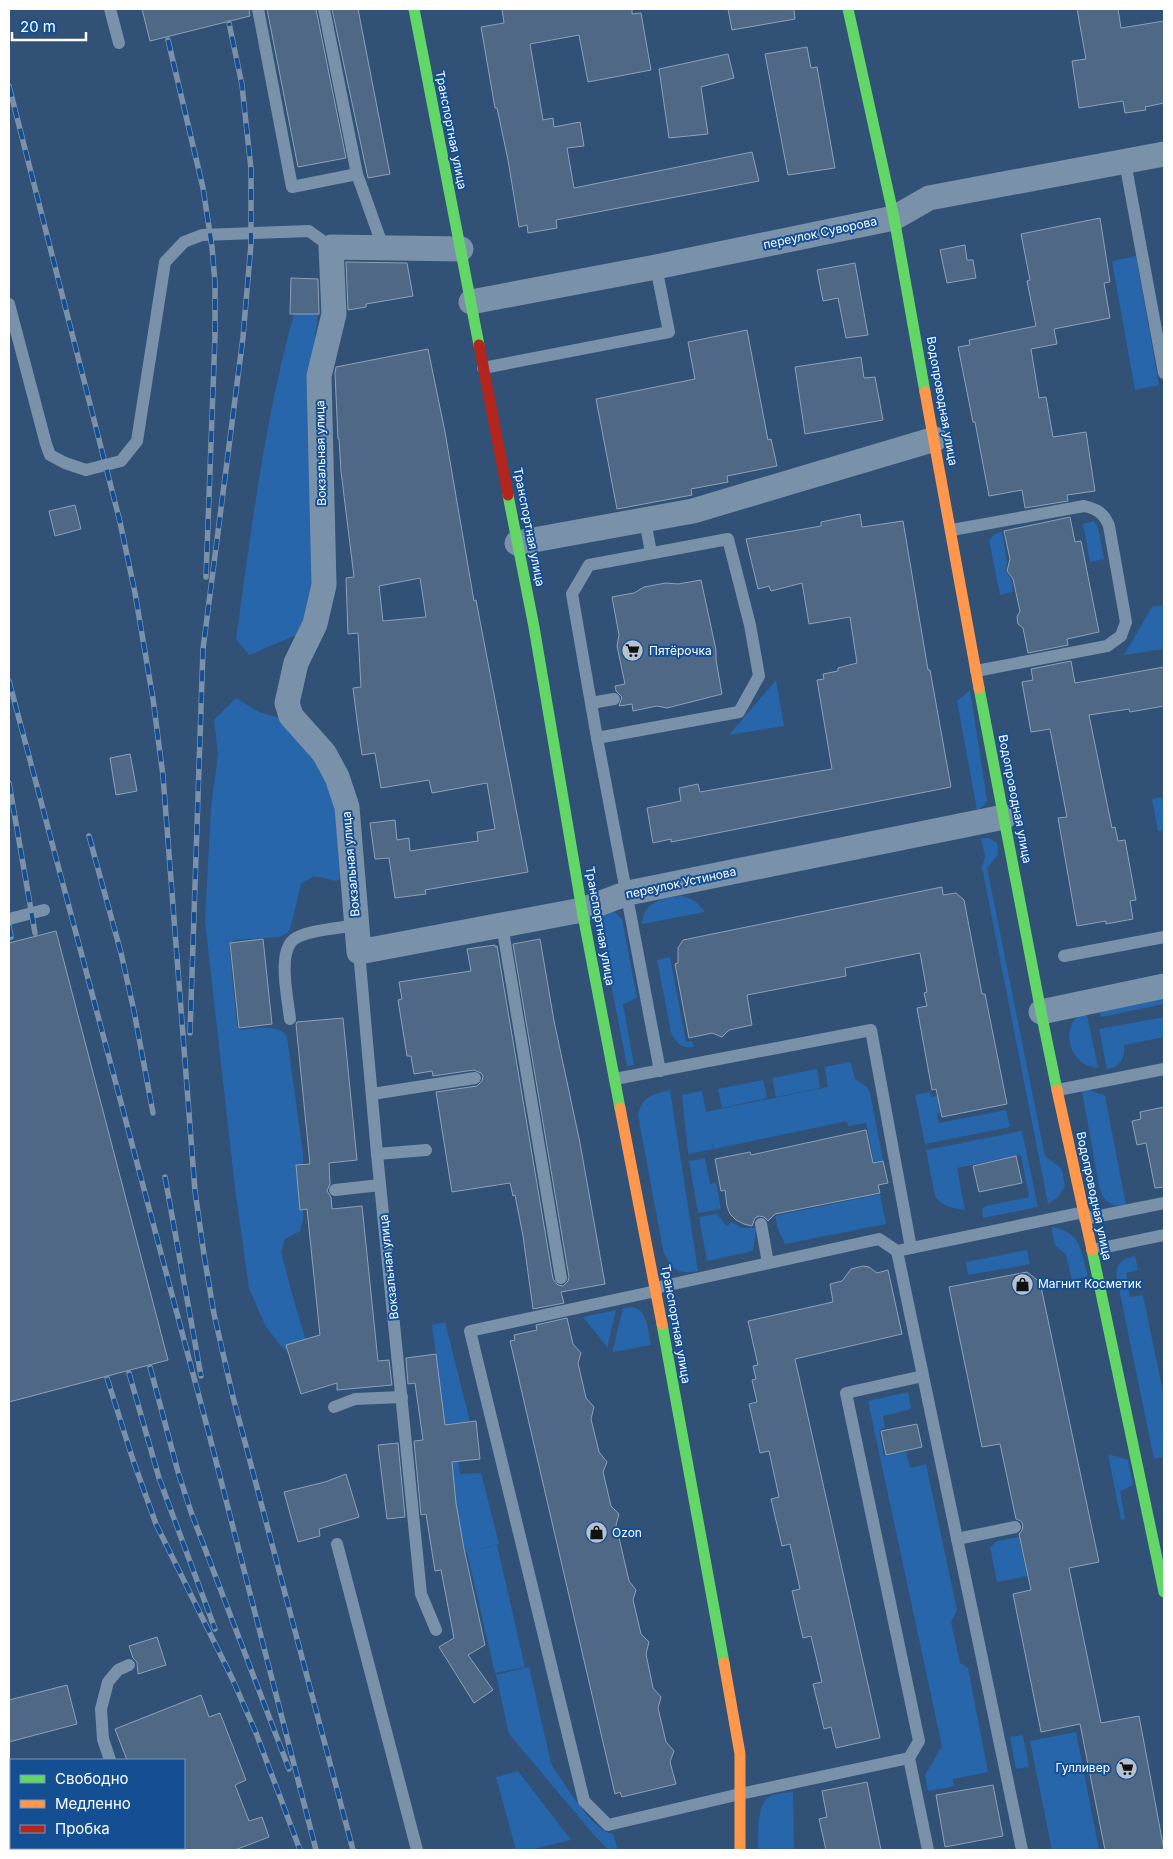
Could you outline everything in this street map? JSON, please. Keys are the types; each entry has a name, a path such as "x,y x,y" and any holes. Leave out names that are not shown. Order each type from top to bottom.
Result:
{"street":[{"name":"Транспортная улица","path":"414,9 518,543 582,910 656,1290 740,1754 740,1850"},
{"name":"Водопроводная улица","path":"848,9 894,218 976,671 1042,1012 1084,1216 1160,1550 1164,1592"},
{"name":"переулок Суворова","path":"471,302 656,267 894,218 929,198 1164,154"},
{"path":"331,247 383,246 461,249"},
{"name":"Вокзальная улица","path":"331,247 334,314 319,376 324,585 315,624 296,663 288,703 291,716 324,753 337,777 347,807 359,952"},
{"path":"518,543 693,511 935,439"},
{"name":"переулок Устинова","path":"359,952 582,910 628,893 1004,817"},
{"path":"1042,1012 1164,986"}],"lane":[{"path":"110,9 119,43"},
{"path":"258,9 292,186 357,174"},
{"path":"324,9 357,174 383,246"},
{"path":"1125,162 1164,373"},
{"path":"9,304 50,455 65,463 86,470 122,461 137,441 165,262 184,242 202,235 309,232 331,247"},
{"path":"484,368 669,332 656,267"},
{"path":"952,530 1084,506 1101,512 1109,526 1126,622 1121,636 1107,646 976,671"},
{"path":"645,520 651,553"},
{"path":"597,738 739,712 759,676 750,625 728,539 589,564 572,594 597,738 628,893 660,1070"},
{"path":"591,703 614,699"},
{"path":"9,919 44,910"},
{"path":"290,1019 284,962 287,947 292,940 304,934 357,925"},
{"path":"502,925 561,1278"},
{"path":"1064,956 1164,937"},
{"name":"Вокзальная улица","path":"359,952 377,1154 421,1594 436,1630"},
{"path":"615,1079 871,1030 911,1248"},
{"path":"1058,1090 1164,1069"},
{"path":"372,1094 474,1078"},
{"path":"377,1154 426,1150"},
{"path":"335,1190 380,1185"},
{"path":"897,1251 1164,1203"},
{"path":"761,1224 768,1263"},
{"path":"1092,1250 1164,1235"},
{"path":"909,1758 740,1794 608,1825 584,1801 470,1331 879,1239 897,1251 1022,1850"},
{"path":"923,1376 846,1393 919,1741 909,1758 928,1850"},
{"path":"334,1407 355,1399 402,1397"},
{"path":"957,1539 1015,1527"},
{"path":"337,1544 417,1850"},
{"path":"110,1759 103,1739 101,1709 108,1682 118,1670 129,1665"}],"shaded area":[{"path":"1136,256 1159,385 1135,390 1112,261"},
{"path":"297,304 319,306 314,345 318,585 299,634 249,655 236,639 260,470 276,387"},
{"path":"1094,521 1098,528 1104,559 1090,562 1083,524"},
{"path":"1002,532 1007,563 1005,571 1011,579 1013,592 1000,595 989,540 995,534"},
{"path":"1164,605 1164,649 1124,655 1152,607"},
{"path":"776,680 784,726 729,735"},
{"path":"970,690 987,800 984,806 977,810 957,701"},
{"path":"236,698 259,712 300,724 324,774 340,820 343,878 336,881 314,876 301,884 288,933 278,937 235,940 229,944 239,1030 272,1028 287,1037 303,1154 303,1220 300,1231 285,1239 281,1252 306,1341 297,1361 281,1346 266,1327 249,1288 235,1188 205,921 211,808 218,754 214,720"},
{"path":"1164,797 1164,830 1158,831 1152,799"},
{"path":"981,838 989,838 997,843 998,855 987,868 1045,1156 1062,1169 1065,1187 1058,1197 1048,1204 982,867 985,857"},
{"path":"680,896 694,901 705,912 642,924 646,910 655,902"},
{"path":"613,911 622,919 637,998 623,1004 634,1065 627,1066 599,923 602,915"},
{"path":"670,957 686,1042 692,1041 694,1047 686,1047 680,1044 671,1032 657,960"},
{"path":"1164,996 1164,1004 1101,1017 1099,1010"},
{"path":"1086,1010 1098,1068 1086,1065 1079,1060 1075,1056 1071,1045 1070,1029 1072,1024"},
{"path":"1164,1017 1164,1037 1124,1045 1123,1058 1119,1064 1107,1069 1099,1029"},
{"path":"851,1063 855,1079 867,1087 870,1093 883,1160 874,1162 866,1123 848,1126 847,1121 714,1149 712,1141 713,1149 688,1154 682,1095 702,1091 706,1112 828,1087 825,1067"},
{"path":"817,1069 820,1088 776,1097 772,1078"},
{"path":"763,1080 767,1098 722,1108 718,1089"},
{"path":"670,1090 698,1271 691,1272 680,1271 672,1266 663,1250 638,1115 645,1100 658,1093"},
{"path":"1089,1090 1105,1096 1126,1205 1110,1204 1100,1191 1082,1091"},
{"path":"930,1092 931,1097 938,1096 941,1112 937,1114 939,1123 1006,1110 1010,1127 925,1144 915,1095"},
{"path":"1022,1131 1038,1207 983,1218 982,1209 986,1206 1029,1197 1021,1155 957,1168 965,1210 952,1208 938,1200 935,1196 926,1150"},
{"path":"705,1158 710,1184 716,1183 721,1209 698,1213 689,1161"},
{"path":"880,1194 886,1224 785,1244 778,1229 775,1216"},
{"path":"717,1214 727,1226 732,1222 741,1228 756,1228 753,1251 707,1261 699,1217"},
{"path":"1051,1227 1061,1229 1074,1238 1081,1250 1088,1276 1072,1280 1066,1255 1055,1245"},
{"path":"1027,1250 1030,1264 968,1275 966,1262"},
{"path":"1135,1256 1138,1270 1126,1273 1130,1297 1143,1295 1164,1397 1164,1457 1154,1459 1116,1274 1118,1266 1122,1261"},
{"path":"633,1307 642,1312 648,1328 651,1345 613,1352 623,1308"},
{"path":"616,1310 608,1344 608,1348 583,1317"},
{"path":"445,1322 470,1422 454,1424 460,1474 481,1473 499,1544 467,1552 465,1552 464,1548 456,1502 432,1325"},
{"path":"908,1392 911,1409 883,1416 885,1428 879,1430 884,1456 906,1452 910,1468 926,1464 957,1610 951,1622 960,1663 968,1668 988,1772 953,1779 954,1786 928,1791 925,1775 942,1746 868,1401"},
{"path":"1108,1454 1128,1460 1133,1485 1120,1491 1125,1519 1121,1520"},
{"path":"1019,1537 1027,1576 997,1582 990,1547 997,1541"},
{"path":"497,1545 525,1667 495,1673 467,1552"},
{"path":"529,1667 551,1763 589,1817 605,1831 613,1834 618,1850 609,1850 594,1835 509,1734 496,1675"},
{"path":"1076,1732 1099,1850 1052,1850 1030,1741"},
{"path":"1023,1735 1029,1767 1016,1769 1010,1737"},
{"path":"518,1771 571,1840 529,1850 516,1850 496,1777"},
{"path":"793,1792 794,1850 758,1850 758,1828 763,1804 767,1798 773,1795"}],"building":[{"path":"142,9 249,9 250,16 150,41"},
{"path":"267,9 316,9 346,158 298,167"},
{"path":"332,9 358,9 390,174 368,178"},
{"path":"502,9 632,9 632,14 641,13 651,70 588,82 579,35 530,44 543,120 553,118 554,127 580,122 584,146 567,148 574,188 752,152 759,181 556,220 557,228 528,233 527,225 519,227 508,160 497,108 495,108 481,27 504,23"},
{"path":"728,9 794,9 795,19 732,30"},
{"path":"1077,9 1118,9 1121,28 1164,21 1164,103 1145,107 1146,110 1125,113 1123,101 1079,108 1072,61 1086,59"},
{"path":"807,47 811,68 817,67 835,168 788,175 765,54"},
{"path":"728,54 734,78 701,87 708,134 669,138 659,69"},
{"path":"1100,218 1110,282 1104,283 1110,318 1054,329 1057,344 1031,349 1039,398 1046,397 1053,437 1086,432 1095,491 1067,495 1068,501 1025,508 1022,490 989,496 958,347 970,345 969,340 1036,326 1027,281 1030,280 1021,234"},
{"path":"965,245 967,260 973,260 976,278 947,283 940,250"},
{"path":"346,262 407,263 413,296 366,304 366,307 348,310"},
{"path":"855,263 868,335 846,338 838,298 823,301 817,270"},
{"path":"291,278 318,279 319,314 290,314"},
{"path":"747,330 768,440 771,439 777,466 727,476 728,482 691,489 692,495 617,509 596,399 695,379 688,342"},
{"path":"428,349 445,432 474,601 476,600 528,872 425,890 426,894 395,898 389,858 375,859 370,823 395,820 397,840 409,838 410,851 478,841 477,832 495,829 487,783 432,793 429,780 381,788 375,753 362,755 353,688 361,687 358,633 348,634 346,578 354,577 338,439 336,367","holes":["420,578 426,617 383,621 379,586"]},
{"path":"861,357 864,378 875,377 883,420 805,434 795,367"},
{"path":"75,505 81,529 55,536 49,511"},
{"path":"860,514 862,527 903,521 928,670 930,670 951,787 671,842 671,839 653,843 647,808 681,801 679,788 698,784 700,792 832,769 817,680 824,679 823,674 838,671 838,668 857,663 850,617 809,624 802,583 771,591 769,586 758,589 746,539 821,526 821,522"},
{"path":"1070,517 1075,542 1081,541 1099,632 1067,639 1068,645 1028,653 1023,628 1018,624 1017,617 1020,611 1013,579 1007,571 1010,559 1004,531"},
{"path":"701,580 716,650 722,694 667,708 657,706 633,711 632,704 619,706 622,697 616,691 615,686 625,684 617,646 619,635 612,597 634,593 644,587"},
{"path":"1071,661 1075,683 1164,667 1164,706 1130,712 1129,709 1089,715 1112,828 1115,827 1118,841 1125,840 1136,900 1130,901 1133,919 1106,924 1106,921 1077,926 1058,818 1067,817 1050,729 1031,732 1022,682 1033,680 1031,669"},
{"path":"130,754 137,791 116,795 110,758"},
{"path":"942,887 943,895 956,893 964,900 982,994 985,994 1007,1104 942,1117 936,1089 932,1090 917,1008 927,1006 924,993 927,992 920,953 845,968 846,976 747,995 752,1025 729,1030 722,1037 712,1033 689,1038 675,964 678,963 678,948 683,940"},
{"path":"56,931 168,1360 9,1402 9,943"},
{"path":"263,939 272,1024 239,1028 230,943"},
{"path":"540,939 554,1021 580,1143 605,1284 561,1292 564,1303 533,1309 523,1236 515,1195 513,1196 510,1183 452,1192 436,1092 477,1086 482,1081 483,1076 474,1070 433,1076 432,1071 414,1074 411,1056 407,1056 398,1000 402,999 399,982 471,971 467,949 497,946 553,1279 558,1285 563,1286 569,1277 513,944"},
{"path":"343,1018 357,1160 329,1163 330,1184 327,1191 331,1197 332,1209 362,1206 378,1361 389,1360 392,1385 337,1390 337,1383 301,1394 286,1345 320,1335 307,1209 300,1210 296,1165 310,1164 296,1024 297,1022"},
{"path":"1164,1107 1164,1187 1155,1188 1146,1143 1137,1145 1132,1121 1141,1119 1140,1112"},
{"path":"866,1130 873,1163 883,1161 888,1183 878,1185 880,1193 775,1214 768,1221 764,1217 759,1216 755,1218 752,1226 736,1220 730,1214 725,1190 721,1191 715,1159 750,1152 751,1155"},
{"path":"1016,1156 1022,1183 979,1192 973,1166"},
{"path":"863,1266 869,1267 877,1273 888,1270 902,1334 795,1359 880,1738 836,1748 831,1727 824,1729 813,1684 822,1682 811,1636 803,1638 792,1591 800,1589 790,1544 782,1546 771,1499 779,1497 769,1451 760,1453 749,1404 757,1402 752,1380 756,1379 753,1366 758,1365 748,1321 833,1302 830,1284 842,1281 851,1269"},
{"path":"1027,1272 1040,1282 1099,1562 1069,1568 1101,1723 1139,1716 1164,1850 1105,1850 1080,1724 1041,1732 1013,1594 1031,1590 1019,1534 1023,1525 1021,1521 1016,1519 1000,1444 982,1447 949,1287"},
{"path":"567,1318 573,1344 581,1353 578,1363 586,1398 594,1407 591,1419 599,1452 607,1462 603,1472 611,1506 619,1514 616,1525 629,1581 636,1590 633,1600 641,1634 649,1642 646,1654 653,1688 661,1697 658,1708 666,1742 674,1751 670,1762 676,1784 622,1797 620,1792 615,1794 510,1341 515,1340 514,1335 537,1330 536,1325"},
{"path":"436,1354 445,1425 476,1421 480,1459 452,1462 456,1503 464,1549 485,1645 468,1655 493,1690 474,1703 439,1647 454,1638 441,1570 435,1571 426,1514 421,1515 414,1441 423,1440 415,1383 408,1384 406,1358"},
{"path":"917,1424 922,1447 886,1455 881,1431"},
{"path":"398,1443 405,1517 387,1519 378,1445"},
{"path":"346,1474 359,1517 319,1529 320,1536 298,1542 284,1492 325,1482"},
{"path":"157,1637 166,1665 138,1674 137,1662 133,1658 129,1646"},
{"path":"67,1685 77,1724 9,1742 9,1700"},
{"path":"201,1695 209,1717 220,1713 246,1780 235,1785 249,1821 262,1817 269,1837 235,1850 184,1850 185,1759 127,1759 115,1729"},
{"path":"867,1782 881,1850 826,1850 819,1819 827,1817 822,1791"},
{"path":"993,1785 1003,1836 945,1847 936,1795"}],"railway":[{"path":"190,1033 203,649 243,337 251,244 251,169 242,85 229,23"},
{"path":"168,40 203,188 212,247 215,283 215,336 206,577"},
{"path":"9,86 120,522 135,593 153,699 163,776 195,1191 214,1314 233,1397 353,1850"},
{"path":"9,681 209,1434 316,1850"},
{"path":"9,783 35,933"},
{"path":"89,836 121,953 153,1113"},
{"path":"9,926 11,937"},
{"path":"165,1177 201,1376"},
{"path":"150,1367 178,1472 191,1512 289,1769"},
{"path":"129,1373 159,1478 215,1629"},
{"path":"107,1378 156,1524 232,1678 256,1733 300,1850"}],"traffic: fast":[{"path":"414,9 479,345"},
{"path":"848,9 894,218 925,392"},
{"path":"508,495 534,627 582,910 620,1108"},
{"path":"979,688 1057,1090"},
{"path":"1092,1250 1164,1592"},
{"path":"662,1324 724,1663"}],"traffic: slow":[{"path":"925,392 979,688"},
{"path":"1057,1090 1092,1250"},
{"path":"620,1108 662,1324"},
{"path":"724,1663 740,1754 740,1850"}],"traffic: jam":[{"path":"479,345 508,495"}],"place":[{"name":"Пятёрочка","path":"633,651"},
{"name":"Магнит Косметик","path":"1022,1284"},
{"name":"Ozon","path":"596,1533"},
{"name":"Гулливер","path":"1126,1768"}]}
